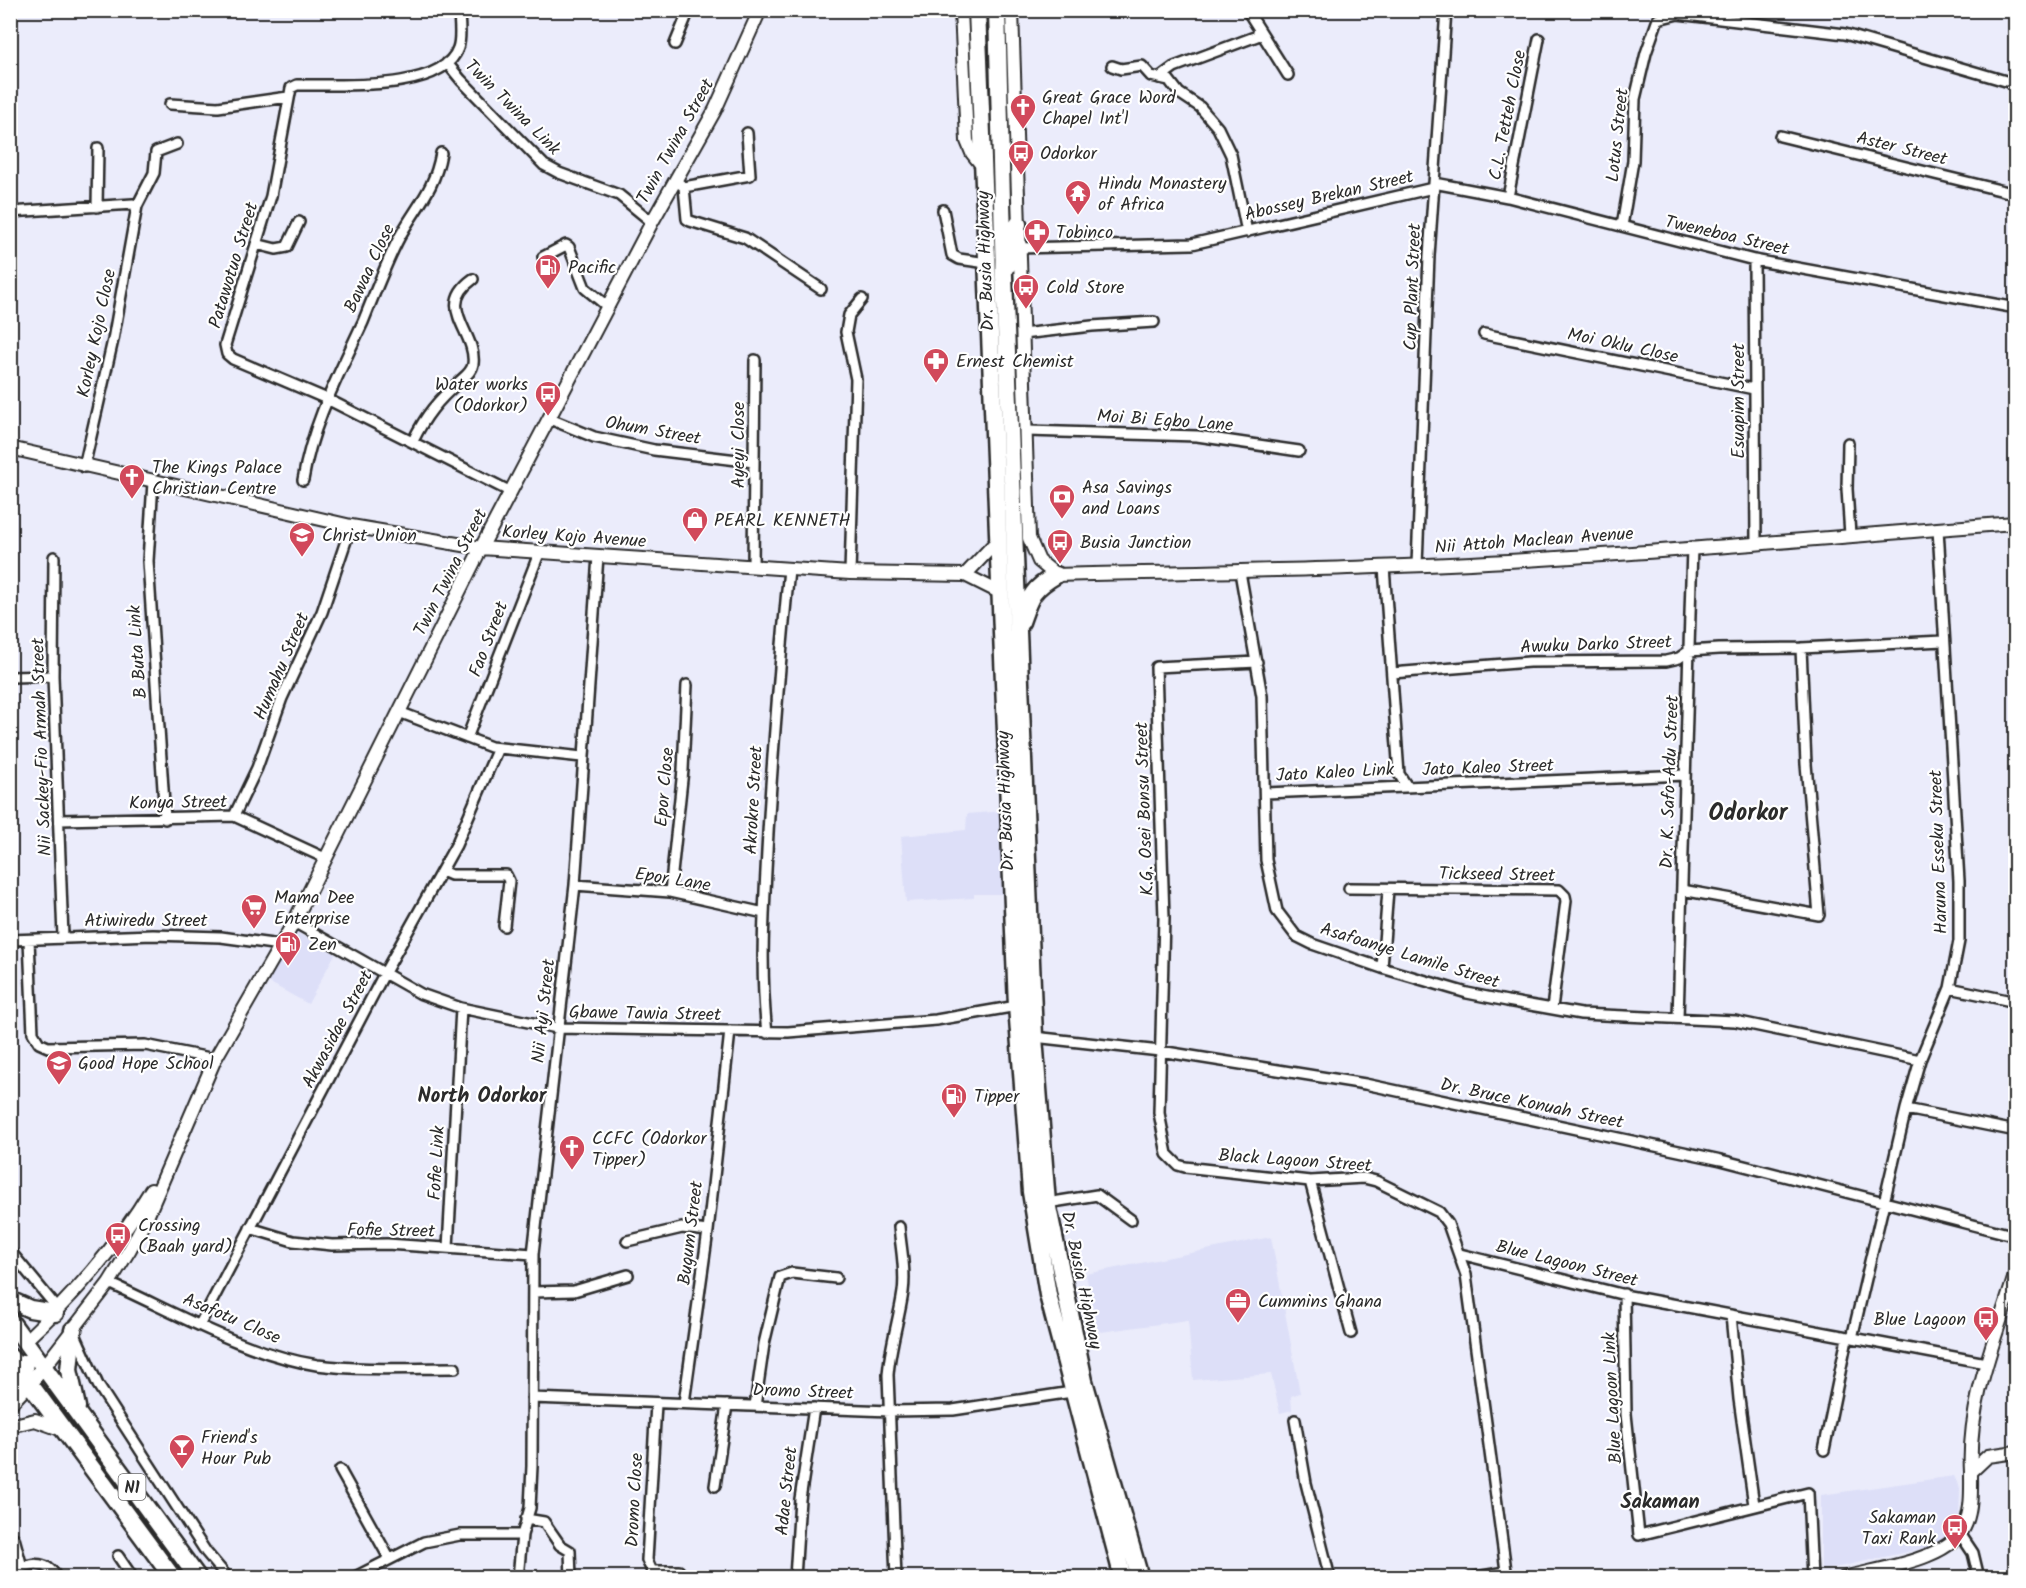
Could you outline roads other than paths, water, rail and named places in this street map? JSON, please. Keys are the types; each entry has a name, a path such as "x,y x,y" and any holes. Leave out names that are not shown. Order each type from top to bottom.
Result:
{"highway":[{"name":"Dr. Busia Highway","path":"977,10 1017,1006 1031,1192 1048,1295 1123,1578"},
{"path":"984,10 986,61 1000,93"},
{"name":"Dr. Busia Highway","path":"997,10 1000,93 1013,253 1004,277 1014,469 1034,1038 1047,1203 1084,1381 1140,1578"},
{"path":"1013,253 1018,224"},
{"path":"1018,631 1031,594 1037,586 1056,575"},
{"path":"10,1300 30,1309 56,1311"},
{"name":"N1","path":"10,1321 198,1578"},
{"path":"73,1330 69,1370 78,1413"},
{"path":"17,1381 25,1341"},
{"name":"N1","path":"10,1357 17,1381 67,1432 173,1578"}],"main road":[{"path":"10,1357 25,1341"},
{"path":"10,1403 17,1381 44,1367"}],"street":[{"path":"170,104 218,107 288,97 291,88 297,85 412,80 438,71 459,47 459,10"},
{"path":"675,44 689,10"},
{"name":"Twin Twina Street","path":"44,1367 109,1282 147,1217 215,1059 294,922 481,548 652,222 680,184 760,10"},
{"name":"Dr. Busia Highway","path":"961,10 967,141 972,153 984,168"},
{"name":"Dr. Busia Highway","path":"1012,10 1018,224"},
{"path":"1247,10 1278,55 1288,75"},
{"name":"Cup Plant Street","path":"1417,565 1433,185 1446,10"},
{"name":"Lotus Street","path":"1622,226 1634,161 1635,99 1646,53 1658,19 1678,14 1845,34 2016,84"},
{"path":"1159,78 1174,68 1257,36 1259,30"},
{"name":"C.L. Tetteh Close","path":"1509,197 1539,39"},
{"name":"Twin Twina Link","path":"447,63 544,165 559,173 619,195 652,222"},
{"path":"1112,66 1121,69 1142,66 1151,76 1169,80 1179,93 1200,107 1218,128 1231,155 1247,232"},
{"name":"Patawotuo Street","path":"288,97 271,196 225,345 227,354 248,366 327,399 512,492"},
{"path":"747,133 750,175 680,184 687,219 745,238 821,289"},
{"name":"Aster Street","path":"1780,136 2016,194"},
{"name":"Korley Kojo Close","path":"84,466 113,340 137,206 154,173 156,152 177,144"},
{"path":"97,207 98,147"},
{"name":"Bawaa Close","path":"303,480 312,438 327,399 385,265 401,233 429,193 441,153"},
{"name":"Tweneboa Street","path":"1433,185 1509,197 1754,260 2016,308"},
{"name":"Abossey Brekan Street","path":"1013,253 1192,244 1433,185"},
{"path":"10,212 133,204 137,206"},
{"path":"943,210 952,255 959,259 987,263"},
{"path":"256,244 276,249 287,247 299,222"},
{"path":"543,257 566,246 569,247 585,288 608,307"},
{"path":"1013,253 1022,334 1029,538 1040,561 1056,575"},
{"name":"Esuapim Street","path":"1754,260 1756,542"},
{"path":"413,441 431,409 469,373 473,364 456,304 463,286 473,279"},
{"path":"850,573 856,380 846,332 849,315 862,299"},
{"path":"1022,334 1154,322"},
{"name":"Moi Oklu Close","path":"1484,334 1754,389"},
{"name":"Ayeyi Close","path":"753,567 755,360"},
{"name":"Ohum Street","path":"550,419 594,437 654,450 754,462"},
{"name":"Moi Bi Egbo Lane","path":"1027,431 1197,436 1299,451"},
{"path":"1848,443 1847,489 1850,535"},
{"name":"Korley Kojo Avenue","path":"10,448 351,526 481,548 850,573 965,575 999,592"},
{"name":"B Buta Link","path":"153,482 148,561 165,819"},
{"name":"Nii Attoh Maclean Avenue","path":"1056,575 1384,567 1692,548 2016,523"},
{"name":"Humahu Street","path":"234,816 257,768 282,698 322,612 351,526"},
{"name":"Haruna Esseku Street","path":"1824,1450 1906,1109 1920,1060 1950,988 1959,941 1959,881 1938,529"},
{"path":"965,575 997,541"},
{"name":"Dr. K. Safo-Adu Street","path":"1678,1018 1692,548"},
{"name":"Fao Street","path":"467,738 540,551"},
{"name":"Nii Ayi Street","path":"518,1578 532,1466 533,1254 575,885 582,757 598,556"},
{"name":"Nii Sackey-Fio Armah Street","path":"54,557 53,676 63,937"},
{"name":"Jato Kaleo Street","path":"1384,567 1399,774 1406,785 1418,787 1685,776"},
{"name":"Akrokre Street","path":"767,1033 764,1003 764,913 774,711 789,569"},
{"name":"Asafoanye Lamile Street","path":"1239,572 1257,662 1265,731 1266,860 1277,910 1296,936 1382,968 1467,993 1581,1014 1735,1021 1920,1060"},
{"name":"Awuku Darko Street","path":"1392,673 1529,662 1666,660 1679,658 1689,651 1943,641"},
{"path":"1682,890 1820,915 1806,764 1801,648"},
{"name":"K.G. Osei Bonsu Street","path":"1160,1051 1164,918 1156,667 1257,662"},
{"path":"10,677 53,676"},
{"name":"Epor Close","path":"670,892 683,770 687,684"},
{"path":"399,712 498,748 582,757"},
{"name":"Akwasidae Street","path":"200,1324 384,974 456,845 498,748"},
{"name":"Jato Kaleo Link","path":"1266,793 1406,785"},
{"name":"Konya Street","path":"60,820 165,819 216,814 234,816 325,858"},
{"path":"442,870 451,874 506,875 509,882 504,926"},
{"name":"Epor Lane","path":"575,885 670,892 764,913"},
{"name":"Tickseed Street","path":"1349,888 1559,890 1565,896 1566,901 1552,1008"},
{"path":"1382,968 1388,890"},
{"name":"Gbawe Tawia Street","path":"294,922 421,994 461,1008 557,1028 767,1033 926,1021 1017,1006"},
{"name":"Atiwiredu Street","path":"10,940 63,937 198,936 280,945"},
{"path":"29,940 33,1033 39,1043 48,1047 145,1045 215,1059"},
{"path":"1950,988 2016,1002"},
{"name":"Fofie Link","path":"448,1248 461,1008"},
{"name":"Bugum Street","path":"684,1403 708,1231 730,1031"},
{"name":"Dr. Bruce Konuah Street","path":"1034,1038 1160,1051 1377,1086 1721,1160 2016,1236"},
{"name":"Black Lagoon Street","path":"1160,1051 1159,1113 1164,1146 1167,1154 1178,1165 1310,1181 1364,1178 1426,1204 1439,1212 1448,1224 1460,1254"},
{"path":"1906,1109 2016,1131"},
{"name":"Twin Twina Street","path":"25,1341 90,1277 129,1227 175,1151"},
{"path":"1310,1181 1352,1333"},
{"path":"1047,1203 1096,1195 1131,1220"},
{"path":"896,1578 888,1375 890,1346 903,1293 904,1273 899,1227"},
{"name":"Fofie Street","path":"250,1228 293,1241 332,1245 387,1244 533,1254"},
{"path":"627,1241 682,1228 708,1231"},
{"path":"10,1251 56,1311"},
{"path":"1460,1254 1469,1295 1506,1575 1470,1578"},
{"name":"Blue Lagoon Street","path":"1460,1254 1624,1294 1986,1363"},
{"path":"1844,1578 1931,1554 1950,1546 1960,1535 1970,1509 1971,1431 1986,1363 2016,1272"},
{"path":"755,1406 764,1344 780,1278 792,1273 836,1278"},
{"path":"533,1292 574,1291 628,1275"},
{"name":"Asafotu Close","path":"109,1282 276,1356 316,1365 356,1368 455,1368"},
{"name":"Blue Lagoon Link","path":"1624,1294 1626,1414 1639,1535 1754,1505"},
{"path":"1731,1315 1739,1399 1754,1505 1808,1492 1812,1578"},
{"path":"73,1330 98,1385 206,1552 228,1578"},
{"name":"Dromo Street","path":"532,1398 890,1411 953,1410 1072,1392"},
{"name":"Dromo Close","path":"656,1404 647,1560 652,1571 679,1571"},
{"path":"715,1486 727,1405"},
{"name":"Adae Street","path":"795,1578 800,1499 814,1408"},
{"path":"10,1426 30,1420 44,1422 67,1432"},
{"path":"1295,1420 1306,1483 1330,1578"},
{"path":"1970,1453 1988,1456 2016,1452"},
{"path":"1971,1472 1988,1456"},
{"path":"340,1470 389,1558"},
{"path":"526,1519 544,1522 560,1545 570,1551 572,1578"},
{"path":"10,1535 14,1538 22,1567"},
{"path":"353,1578 424,1542 460,1535 522,1535"},
{"path":"1960,1535 1973,1553 1979,1578"},
{"path":"118,1556 133,1578"},
{"path":"10,1571 44,1564 52,1569 57,1578"},
{"path":"374,1566 377,1578"}],"place":[{"name":"Great Grace Word Chapel Int'l","path":"1023,130"},
{"name":"Odorkor","path":"1021,176"},
{"name":"Hindu Monastery of Africa","path":"1078,216"},
{"name":"Tobinco","path":"1037,255"},
{"name":"Pacific","path":"548,290"},
{"name":"Cold Store","path":"1026,310"},
{"name":"Ernest Chemist","path":"936,384"},
{"name":"Water works (Odorkor)","path":"548,417"},
{"name":"The Kings Palace Christian Centre","path":"132,500"},
{"name":"Asa Savings and Loans","path":"1062,520"},
{"name":"PEARL KENNETH","path":"695,543"},
{"name":"Christ Union","path":"302,558"},
{"name":"Busia Junction","path":"1060,565"},
{"name":"Mama Dee Enterprise","path":"254,930"},
{"name":"Zen","path":"288,967"},
{"name":"Good Hope School","path":"59,1086"},
{"name":"Tipper","path":"954,1119"},
{"name":"CCFC (Odorkor Tipper)","path":"572,1171"},
{"name":"Crossing (Baah yard)","path":"118,1258"},
{"name":"Cummins Ghana","path":"1238,1324"},
{"name":"Blue Lagoon","path":"1986,1342"},
{"name":"Friend's Hour Pub","path":"182,1470"},
{"name":"Sakaman Taxi Rank","path":"1955,1550"}],"district":[{"name":"Odorkor","path":"1748,812"},
{"name":"North Odorkor","path":"482,1095"},
{"name":"Sakaman","path":"1660,1501"}]}
